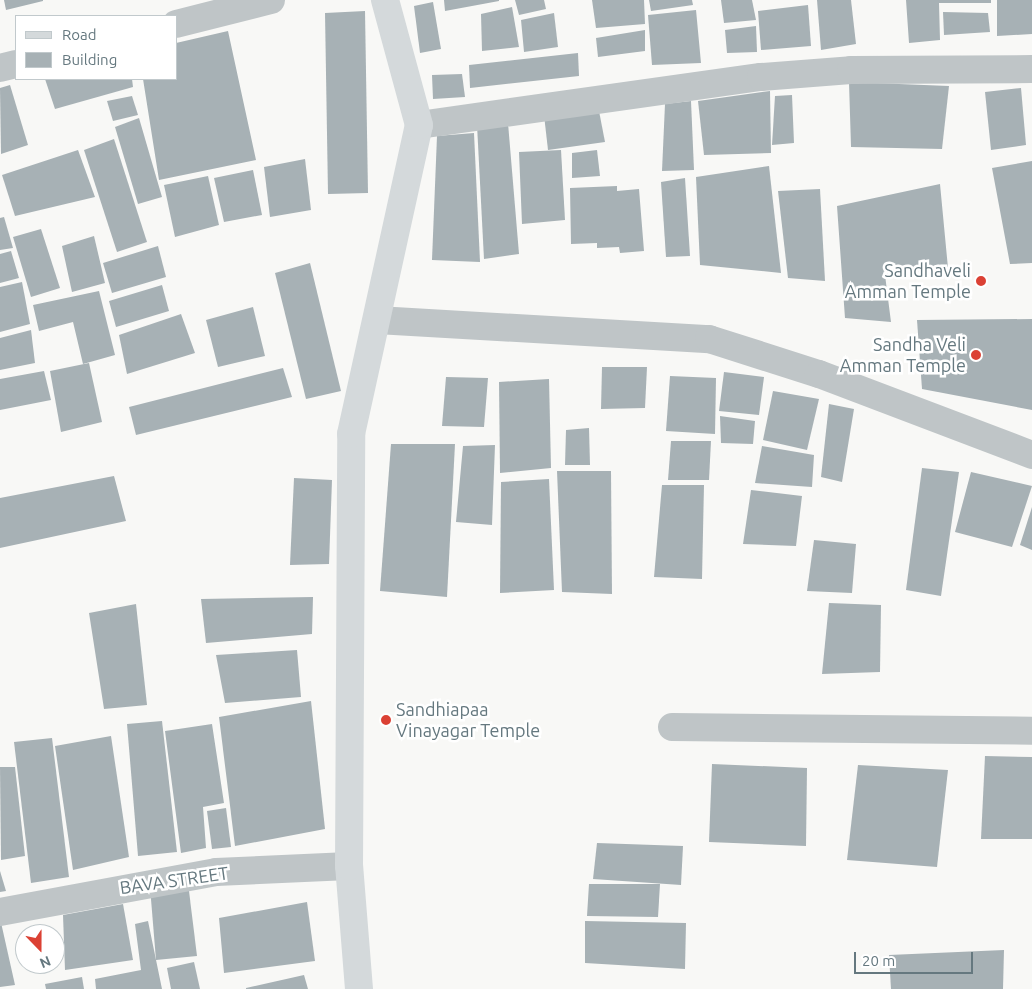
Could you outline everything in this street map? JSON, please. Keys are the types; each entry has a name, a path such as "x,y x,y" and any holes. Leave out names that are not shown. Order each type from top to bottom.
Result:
{"main road":[{"path":"359,989 349,866 351,434 419,125 385,0"}],"street":[{"path":"178,23 271,0"},
{"path":"0,68 15,64"},
{"path":"419,125 762,77 851,70 1032,69"},
{"path":"377,320 709,339 819,374 1032,455"},
{"path":"672,727 1032,731"},
{"name":"BAVA STREET","path":"0,912 216,872 349,866"}],"building":[{"path":"4,0 43,0 43,1 6,10"},
{"path":"444,0 499,0 499,1 445,11"},
{"path":"515,0 544,0 546,9 519,15"},
{"path":"592,0 644,0 645,24 596,28"},
{"path":"649,0 692,0 693,5 651,11"},
{"path":"721,0 752,0 756,20 724,23"},
{"path":"817,0 851,0 856,44 821,50"},
{"path":"906,0 991,0 991,3 939,3 940,40 909,43"},
{"path":"997,0 1032,0 1032,34 997,36"},
{"path":"433,2 441,49 420,53 414,6"},
{"path":"808,5 811,46 761,50 758,11"},
{"path":"512,7 519,47 482,51 481,14"},
{"path":"696,10 701,63 652,65 648,15"},
{"path":"365,11 368,193 328,194 325,13"},
{"path":"943,12 988,13 990,32 944,35"},
{"path":"554,13 558,47 524,52 521,20"},
{"path":"756,26 757,52 727,53 725,30"},
{"path":"645,30 645,51 598,57 596,38"},
{"path":"228,31 256,160 159,180 143,80 178,80 178,43"},
{"path":"578,53 579,76 470,88 469,65"},
{"path":"462,74 465,97 433,99 432,75"},
{"path":"45,80 132,80 133,87 55,109"},
{"path":"849,82 949,86 942,149 851,147"},
{"path":"10,85 28,145 1,154 0,88"},
{"path":"1021,88 1026,145 991,150 985,92"},
{"path":"770,91 771,153 704,155 698,101"},
{"path":"792,95 794,143 772,145 775,96"},
{"path":"132,96 138,115 113,121 107,101"},
{"path":"691,101 694,170 662,171 665,104"},
{"path":"599,111 605,142 548,150 544,115"},
{"path":"139,118 162,197 138,204 115,127"},
{"path":"508,123 519,254 484,259 477,125"},
{"path":"474,133 480,262 432,260 437,136"},
{"path":"114,139 147,242 117,252 84,150"},
{"path":"78,150 95,197 15,216 2,175"},
{"path":"561,150 565,220 522,224 519,152"},
{"path":"597,150 600,176 572,178 572,153"},
{"path":"305,159 311,210 270,217 264,167"},
{"path":"1032,161 1032,263 1010,264 992,168"},
{"path":"769,166 781,273 700,265 696,177"},
{"path":"253,170 262,215 224,222 214,178"},
{"path":"208,176 219,225 175,237 164,185"},
{"path":"685,178 690,256 666,257 661,182"},
{"path":"940,184 948,268 885,275 891,322 845,318 837,206"},
{"path":"617,186 617,191 639,189 644,251 620,253 619,247 597,248 597,243 571,244 570,188"},
{"path":"820,189 825,281 788,278 778,191"},
{"path":"4,217 13,248 0,250 0,218"},
{"path":"41,229 60,288 31,297 13,237"},
{"path":"94,236 105,283 72,292 62,246"},
{"path":"158,246 166,277 112,293 103,263"},
{"path":"11,251 19,278 0,283 0,254"},
{"path":"310,263 341,391 306,399 275,273"},
{"path":"22,282 30,324 0,332 0,287"},
{"path":"162,285 169,311 116,327 109,301"},
{"path":"99,291 115,355 83,364 73,322 39,331 33,305"},
{"path":"253,307 265,356 218,367 206,320"},
{"path":"181,314 195,353 127,374 119,335"},
{"name":"Sandha Veli Amman Temple","path":"1032,319 1032,410 922,389 917,320"},
{"path":"31,330 35,363 0,370 0,338"},
{"path":"89,363 102,422 61,432 50,371"},
{"path":"602,367 647,367 645,408 601,409"},
{"path":"283,368 292,397 136,435 129,407"},
{"path":"44,371 51,400 0,410 0,379"},
{"path":"724,372 764,377 759,415 719,411"},
{"path":"670,376 716,378 715,434 666,431"},
{"path":"446,377 488,378 484,427 442,426"},
{"path":"549,379 551,468 500,473 499,382"},
{"path":"773,391 819,399 807,450 763,440"},
{"path":"829,404 854,409 842,482 821,477"},
{"path":"720,416 755,421 753,444 721,443"},
{"path":"589,428 590,465 565,465 566,430"},
{"path":"671,441 711,441 709,480 668,480"},
{"path":"391,444 455,444 447,597 380,591"},
{"path":"495,445 492,525 456,522 463,446"},
{"path":"762,446 814,455 812,487 755,483"},
{"path":"922,468 959,472 941,596 906,590"},
{"path":"557,471 611,471 612,594 562,592"},
{"path":"971,472 1032,486 1012,547 955,532"},
{"path":"114,476 126,521 0,548 0,498"},
{"path":"294,478 332,480 329,564 290,565"},
{"path":"549,479 554,590 500,593 501,482"},
{"path":"662,485 704,485 702,579 654,577"},
{"path":"751,490 802,496 796,546 743,544"},
{"path":"1032,507 1032,550 1020,545"},
{"path":"814,540 856,544 852,593 807,591"},
{"path":"313,597 312,634 206,643 201,599"},
{"path":"829,603 881,605 880,672 822,674"},
{"path":"136,604 147,705 104,709 89,613"},
{"path":"297,650 301,697 225,703 216,655"},
{"path":"311,701 325,829 235,846 219,717"},
{"path":"162,721 177,852 138,856 127,724"},
{"path":"212,724 224,803 203,807 206,848 181,853 165,731"},
{"path":"111,736 129,857 73,870 55,746"},
{"path":"52,738 69,877 31,883 14,742"},
{"path":"985,756 1032,757 1032,839 981,839"},
{"path":"712,764 807,768 806,846 709,842"},
{"path":"858,765 948,770 937,867 847,860"},
{"path":"0,767 15,767 25,856 1,860"},
{"path":"226,808 231,847 212,849 207,811"},
{"path":"597,843 683,846 681,885 593,879"},
{"path":"0,871 6,891 0,892"},
{"path":"188,883 197,956 156,960 150,887"},
{"path":"589,884 660,884 658,917 587,916"},
{"path":"307,902 315,961 224,973 219,918"},
{"path":"123,904 133,960 65,970 65,924 63,924 63,915"},
{"path":"0,918 15,985 0,987"},
{"path":"148,921 162,989 96,989 95,979 141,970 135,924"},
{"path":"585,921 686,923 685,969 585,963"},
{"path":"1004,950 1003,989 891,989 889,955"},
{"path":"194,962 200,989 171,989 167,968"},
{"path":"304,975 308,989 246,989 246,988"},
{"path":"82,977 84,989 46,989 45,984"}],"place":[{"name":"Sandhaveli Amman Temple","path":"981,281"},
{"name":"Sandha Veli Amman Temple","path":"976,355"},
{"name":"Sandhiapaa Vinayagar Temple","path":"386,720"}]}
